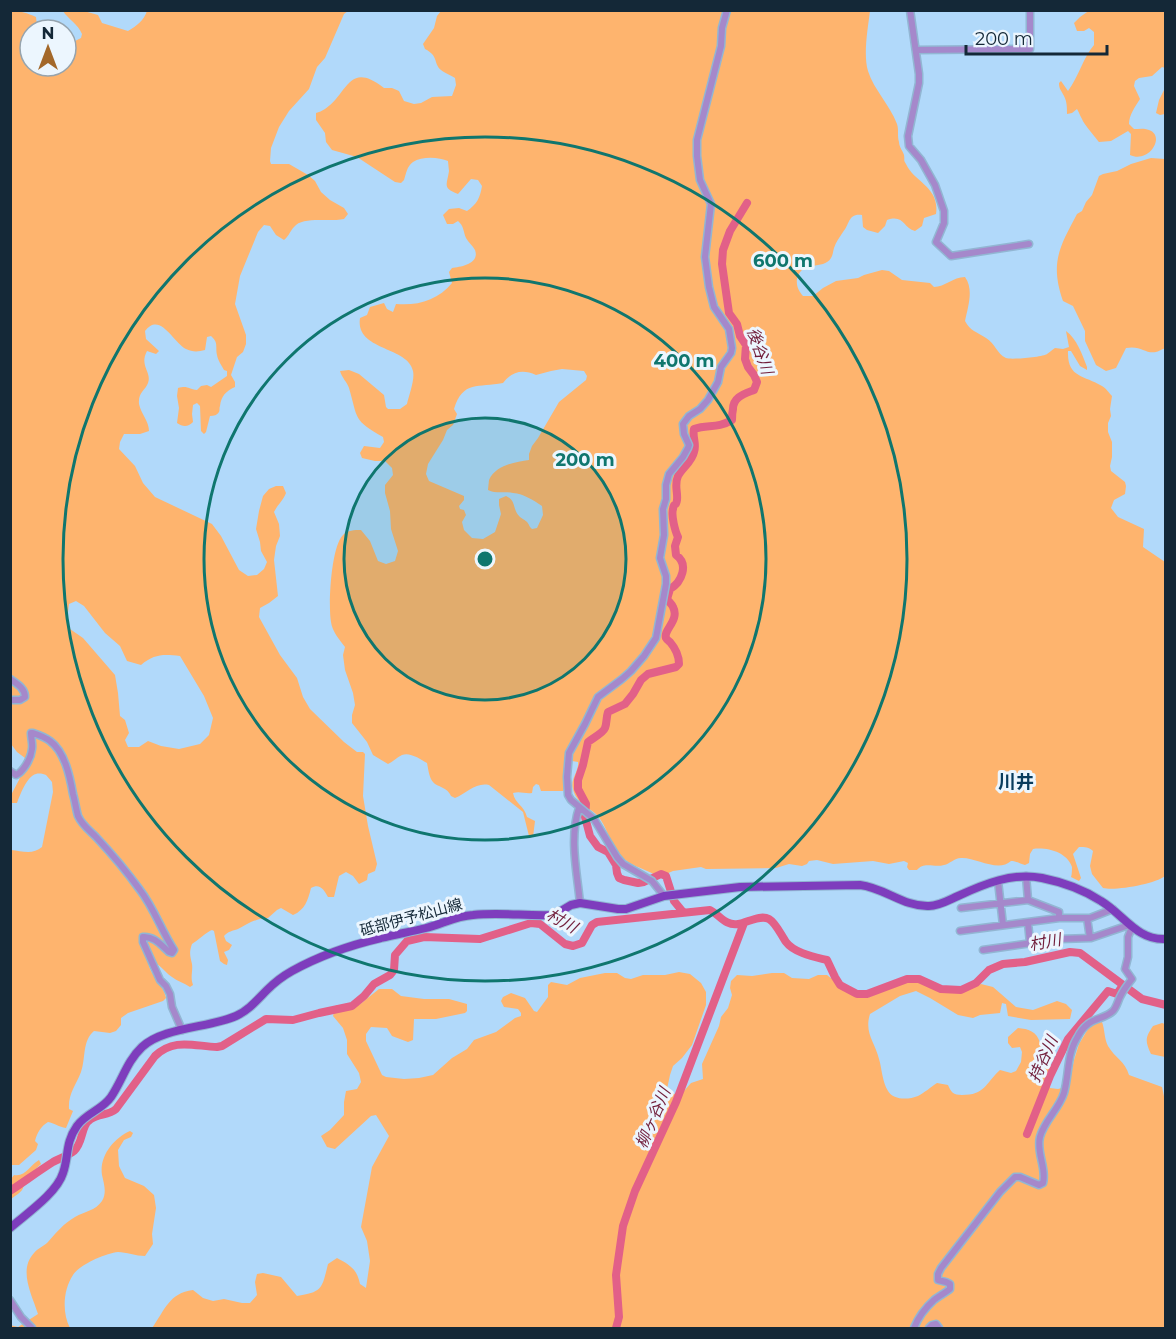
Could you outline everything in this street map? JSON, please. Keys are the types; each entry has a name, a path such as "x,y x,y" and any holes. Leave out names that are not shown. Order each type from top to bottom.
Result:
{"main road":[{"path":"580,903 626,909 664,896 740,887 860,885 884,891 909,904 932,906 982,885 1026,876 1042,878 1082,891 1113,909 1144,936 1158,940 1166,939"},
{"name":"砥部伊予松山線","path":"10,1228 55,1190 63,1173 66,1154 76,1126 83,1118 108,1102 133,1057 154,1039 224,1021 238,1015 250,1007 278,980 292,971 353,946 429,927 457,917 475,914 551,915 580,903"}],"street":[{"path":"664,896 652,881 624,864 617,857 594,819 579,808 568,795 567,777 569,753 598,697 631,671 656,638 666,584 660,558 664,535 663,509 668,479 672,469 688,448 683,424 708,400 718,382 721,367 729,357 732,348 729,329 714,307 709,287 705,257 711,204 700,180 696,156 697,140 721,46 722,28 727,10"},
{"path":"910,10 919,83 908,136 909,146 921,160 935,185 944,211 944,223 936,242 951,256 1029,244"},
{"path":"916,50 1030,49 1030,10"},
{"path":"10,679 25,693 25,697 20,700 10,700"},
{"path":"10,771 16,776 22,772 33,748 31,734 43,737 55,746 70,778 76,810 81,821 147,899 174,950 172,953 169,952 154,939 148,936 143,937 143,942 160,980 170,994 172,1007 182,1030"},
{"path":"579,808 574,843 580,903"},
{"path":"1026,876 1028,900"},
{"path":"998,881 1003,925"},
{"path":"961,908 1028,900 1059,912 1059,918"},
{"path":"960,931 1059,918 1087,918 1113,909"},
{"path":"1087,918 1090,938"},
{"path":"1028,923 1030,943"},
{"path":"914,1329 927,1307 950,1289 950,1284 938,1280 941,1268 1000,1192 1015,1178 1039,1185 1043,1183 1039,1152 1040,1135 1064,1094 1070,1056 1076,1039 1089,1023 1114,1011 1132,979 1125,969 1130,926 1090,938 983,950"},
{"path":"10,1300 32,1329"},
{"path":"929,1329 936,1324 939,1329"}],"shaded area":[{"path":"1090,10 1165,11 1165,68 1162,67 1152,76 1139,78 1135,81 1134,86 1140,99 1131,114 1129,124 1134,129 1149,130 1156,138 1153,148 1143,156 1130,155 1131,134 1128,131 1111,141 1099,142 1077,109 1067,114 1066,100 1059,83 1061,81 1068,91 1094,45 1094,32 1089,28 1077,31 1074,23"},
{"path":"11,11 24,12 36,18 18,18 18,78 78,78 78,40 82,34 78,27 78,18 69,18 63,11 84,11 98,15 102,23 128,31 140,22 147,11 348,11 344,14 325,58 317,67 309,89 289,111 279,127 271,148 270,161 271,164 289,164 308,175 315,181 321,192 344,208 348,214 344,219 312,220 300,223 284,240 276,235 270,226 264,225 258,232 240,276 235,304 246,335 246,344 243,352 237,357 231,375 235,387 223,397 218,413 210,416 204,434 201,431 200,406 197,403 193,405 193,422 185,426 177,423 179,408 177,396 178,388 186,387 197,390 201,386 211,387 227,376 227,371 224,370 216,352 215,341 211,336 207,337 205,350 193,351 186,349 161,326 156,324 145,331 146,339 159,351 156,354 147,351 144,361 149,379 139,400 149,431 140,434 124,434 119,449 135,466 143,483 155,497 212,524 239,570 248,576 257,575 264,569 267,562 261,551 256,529 263,496 269,489 283,486 286,493 274,512 279,524 280,536 274,560 278,596 260,608 259,617 280,655 297,678 303,697 310,709 344,742 357,752 365,754 363,796 377,864 375,871 368,874 367,880 359,884 353,876 346,872 339,876 334,897 328,897 317,886 311,888 309,897 297,913 293,915 281,908 268,918 256,920 227,933 224,936 226,941 232,945 224,952 228,960 227,965 220,961 214,931 208,932 191,947 193,985 190,987 148,960 166,998 128,1013 121,1018 121,1025 116,1031 110,1033 94,1031 90,1035 83,1067 70,1099 69,1109 73,1111 66,1128 48,1122 36,1138 35,1141 38,1144 36,1150 19,1165 10,1165 11,850 31,852 42,847 53,792 52,782 46,775 36,774 27,782 17,803 11,803 11,795 19,780 25,758 11,744","holes":["76,601 84,606 105,633 120,646 127,661 141,665 159,656 180,656 204,696 213,718 209,735 200,744 179,749 148,741 139,747 128,747 125,740 129,733 125,720 120,716 115,675 83,638 70,629 67,620 69,604"]},
{"path":"441,11 870,11 866,49 868,71 897,124 899,144 905,161 934,197 936,214 924,218 922,226 915,231 900,220 893,219 887,220 878,233 863,227 862,215 852,217 834,248 832,257 823,264 803,269 797,279 798,288 803,296 813,296 836,281 858,278 882,270 889,271 902,280 930,283 934,287 965,277 970,293 965,321 971,329 989,340 1003,356 1009,359 1034,357 1047,354 1055,348 1069,347 1066,331 1076,342 1087,370 1080,366 1071,351 1068,351 1070,366 1078,374 1103,387 1112,396 1111,416 1108,423 1108,432 1112,442 1110,466 1111,471 1125,482 1126,486 1125,494 1114,500 1111,508 1118,517 1144,529 1143,547 1165,562 1165,876 1153,882 1135,886 1117,889 1103,888 1092,874 1090,866 1093,851 1079,847 1073,854 1081,878 1079,881 1071,877 1072,867 1061,854 1038,849 1033,849 1029,863 1025,865 1011,861 1006,864 993,865 961,858 944,865 926,865 917,870 909,870 908,863 904,861 889,864 873,861 833,864 817,860 809,861 802,866 789,864 776,868 706,869 701,867 673,871 659,877 621,856 598,816 577,798 572,785 578,762 565,763 563,791 541,791 539,785 536,784 532,793 513,793 527,817 535,821 533,837 529,836 523,812 489,785 476,786 455,798 433,782 427,763 418,758 405,754 388,764 373,755 367,742 352,723 355,705 345,670 343,655 345,647 332,625 330,590 336,551 339,541 347,532 361,530 370,541 378,561 386,564 395,561 398,551 391,529 390,511 385,493 385,485 393,475 392,468 385,461 362,458 360,453 364,446 380,448 384,442 383,437 366,427 358,418 349,388 340,371 349,370 359,374 384,395 388,409 400,409 407,404 413,383 413,371 409,363 365,337 361,329 360,318 367,315 370,307 384,303 387,309 393,312 396,304 420,303 434,298 452,283 449,272 452,268 465,266 475,259 475,250 466,238 461,225 458,221 447,224 443,215 449,209 459,208 467,211 478,200 482,186 478,180 471,179 458,194 453,192 447,186 448,161 430,158 413,162 404,180 401,183 395,182 357,157 332,150 326,142 325,133 316,120 316,113 333,103 350,82 363,77 384,88 399,91 404,101 414,104 432,97 452,96 456,85 455,78 441,70 423,44 434,28","holes":["562,369 584,371 587,376 586,380 559,402 532,446 529,460 501,468 489,480 488,490 521,495 542,506 543,515 537,528 532,529 520,517 512,500 506,496 499,499 501,514 495,532 483,539 472,538 464,530 462,522 466,515 459,506 464,496 429,481 426,474 428,464 447,430 453,425 457,414 454,409 462,393 473,387 503,383 518,372 536,375"]},
{"path":"1165,88 1165,114 1160,115 1156,113"},
{"path":"1151,158 1165,159 1165,348 1152,352 1126,348 1116,368 1106,371 1096,365 1085,341 1085,331 1073,306 1063,301 1057,276 1058,256 1077,214 1082,211 1092,195 1099,176"},
{"path":"679,972 690,974 701,983 706,992 706,1005 692,1045 673,1066 667,1089 674,1094 684,1091 691,1083 703,1079 702,1064 721,1017 728,1008 732,995 731,981 737,975 784,973 792,978 809,979 818,975 827,975 839,988 856,997 867,998 908,981 920,982 939,990 965,991 981,984 993,987 1016,1007 1033,1010 1057,1001 1066,1004 1072,1010 1070,1019 1031,1020 1008,1016 1006,1004 1002,1003 1000,1013 973,1018 958,1015 916,991 900,996 870,1014 868,1027 886,1087 890,1094 901,1098 918,1096 937,1083 948,1085 954,1094 976,1093 984,1088 1000,1070 1011,1073 1016,1071 1021,1062 1022,1052 1020,1047 1012,1048 1008,1043 1008,1037 1018,1028 1034,1033 1040,1043 1052,1053 1050,1088 1058,1089 1069,1086 1079,1044 1091,1024 1102,1022 1108,1046 1125,1066 1129,1075 1162,1087 1166,1106 1165,1328 152,1328 168,1303 185,1292 193,1290 203,1298 213,1301 224,1299 250,1303 257,1295 255,1282 257,1274 281,1277 297,1296 312,1293 320,1288 328,1264 337,1258 352,1268 360,1284 366,1288 370,1261 367,1241 361,1227 372,1167 389,1136 376,1115 371,1116 335,1149 327,1147 321,1136 344,1115 346,1091 357,1089 361,1082 359,1073 347,1054 347,1040 343,1028 333,1016 336,1005 359,1005 379,989 392,989 401,996 449,999 467,1004 465,1013 436,1019 414,1019 413,1040 408,1042 392,1036 387,1028 371,1027 366,1034 366,1041 382,1075 404,1079 419,1078 433,1075 452,1058 467,1049 474,1040 496,1032 521,1016 518,1009 504,1007 501,1001 503,997 511,993 525,998 537,1012 548,997 548,985 551,982 567,985 580,978 605,973 617,973 631,979 643,975 665,975"},
{"path":"1165,1024 1165,1057 1151,1054 1147,1043 1147,1037 1153,1026"},
{"path":"130,1131 133,1133 131,1137 124,1140 118,1150 119,1166 125,1178 144,1186 154,1195 156,1208 152,1234 153,1244 145,1256 113,1253 93,1260 76,1271 67,1288 65,1302 67,1322 70,1328 11,1328 10,1325 18,1327 38,1314 28,1283 29,1260 67,1222 93,1209 102,1201 105,1192 102,1168 105,1155 118,1138"},
{"path":"39,1160 41,1164 24,1180 22,1190 11,1199 11,1179 14,1175 25,1172"}],"waterway":[{"name":"後谷川","path":"683,912 674,901 666,876 661,874 638,883 619,878 616,865 608,852 598,847 590,836 585,817 586,804 578,789 578,780 588,742 604,730 608,712 625,704 641,680 648,674 676,667 679,664 677,652 666,639 675,612 667,599 670,589 681,578 683,568 676,555 675,546 678,537 673,507 677,500 677,479 693,456 694,429 732,420 733,405 740,397 754,390 757,382 745,359 746,345 740,336 737,324 729,313 722,264 723,250 730,231 747,203"},
{"name":"村川","path":"10,1191 53,1162 74,1151 88,1122 94,1117 116,1109 155,1056 162,1050 184,1044 222,1046 266,1019 293,1020 352,1006 374,984 390,975 394,970 395,955 407,941 424,937 480,939 531,923 540,924 565,944 573,946 582,943 592,925 597,922 710,910 726,922 733,924 754,919 769,919 790,946 805,954 827,960 840,985 857,994 867,994 907,979 919,979 941,989 961,990 976,983 989,970 1003,964 1025,962 1070,952 1080,953 1142,999 1166,1005"},
{"name":"柳ヶ谷川","path":"616,1328 619,1317 616,1275 623,1226 635,1191 676,1102 744,923"},
{"name":"持谷川","path":"1027,1134 1050,1076 1068,1039 1108,991 1117,994 1123,985"}],"district":[{"name":"川井","path":"1016,782"}]}
